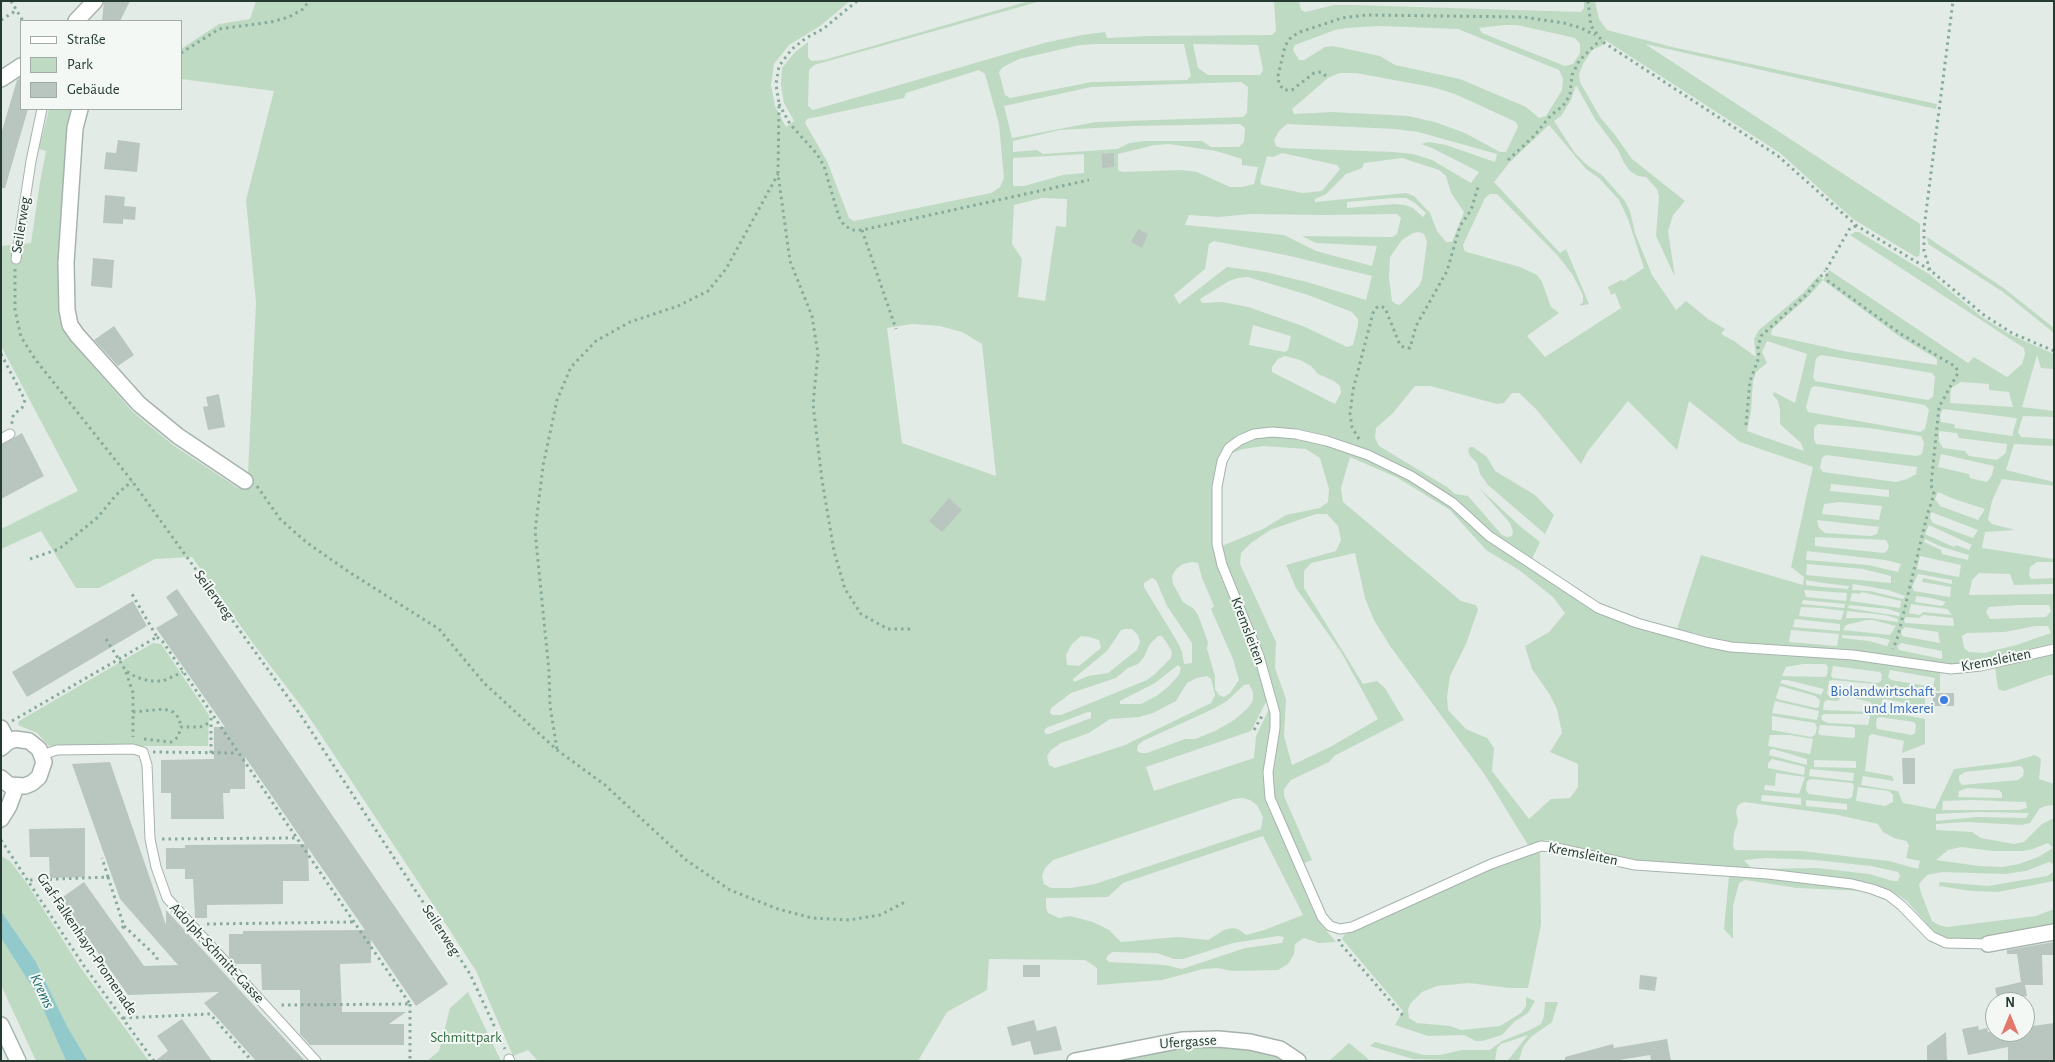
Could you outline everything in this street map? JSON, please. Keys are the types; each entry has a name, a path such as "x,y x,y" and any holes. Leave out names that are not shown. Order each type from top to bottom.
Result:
{"street":[{"path":"77,20 94,2"},
{"path":"90,20 94,2"},
{"path":"1,79 20,67"},
{"path":"80,110 75,128 66,263 67,310 70,325 139,404 178,436 246,481"},
{"path":"1,778 16,787 25,786 39,777 42,770 42,755 34,744 6,735"},
{"path":"1,820 16,787"},
{"name":"Kremsleiten","path":"1988,944 2054,932"},
{"path":"1,1025 18,1061"},
{"name":"Ufergasse","path":"1075,1061 1182,1040 1218,1039 1250,1042 1280,1049 1298,1061"}],"lane":[{"name":"Seilerweg","path":"16,259 31,161 42,110"},
{"name":"Kremsleiten","path":"1988,944 1946,943 1931,936 1902,906 1888,895 1852,884 1768,874 1635,865 1540,846 1491,864 1352,927 1340,929 1330,926 1322,916 1270,798 1267,784 1275,728 1275,713 1258,656 1222,565 1217,544 1217,487 1222,461 1229,448 1240,440 1254,434 1272,432 1296,434 1327,441 1368,455 1411,476 1453,503 1489,536 1598,608 1637,623 1706,642 1731,647 1890,659 1951,668 1981,666 2054,649"},
{"path":"42,755 57,750 133,749 143,752"},
{"name":"Adolph-Schmitt-Gasse","path":"143,752 147,765 150,839 156,867 167,898 316,1061"}],"path":[{"path":"11,1 22,20"},
{"path":"182,52 219,29 271,22 289,17 303,9 309,1"},
{"path":"857,1 823,29 806,38 792,49 779,66 776,84 779,104 778,174 790,261 812,316 818,354 813,404 822,480 834,551 845,589 861,614 888,629 913,629"},
{"path":"1588,1 1591,26 1603,42 1643,70 1778,156 1857,226 1930,270 1984,315 2012,333 2054,351"},
{"path":"1930,270 1924,251 1924,228 1954,1"},
{"path":"1,20 17,10"},
{"path":"1326,76 1321,72 1314,74 1292,90 1284,90 1279,84 1278,76 1285,46 1291,37 1300,32 1342,18 1366,16 1523,17 1581,28 1596,35"},
{"path":"1508,160 1563,106 1570,95 1572,75 1580,61 1596,44 1603,42"},
{"path":"779,104 790,124 817,154 824,166 839,217 844,225 852,230 862,230 1090,180"},
{"path":"557,750 550,706 548,652 535,531 543,466 557,400 571,367 596,341 630,322 678,306 708,290 726,269 778,174"},
{"path":"1368,455 1352,427 1350,414 1352,390 1373,313 1380,306 1385,308 1400,345 1410,348 1416,326 1447,271 1460,226 1471,210 1479,184"},
{"path":"1746,426 1750,381 1759,357 1758,347 1761,336 1807,294 1826,270 1850,228 1857,226"},
{"path":"862,230 896,329"},
{"name":"Seilerweg","path":"16,259 14,310 21,337 35,358 132,481 311,730 470,974 510,1060"},
{"path":"1826,270 1828,281 1901,334 1956,367 1958,373 1939,406 1931,485 1934,494 1913,567 1898,636 1890,659"},
{"path":"1,354 25,400 22,408 14,414 12,419 13,428 6,436"},
{"path":"30,559 59,549 98,517 116,495 132,481"},
{"path":"246,481 256,484 280,519 306,542 349,572 439,629 484,683 557,750 605,784 686,860 730,890 778,909 812,918 849,920 880,915 905,902"},
{"path":"132,594 157,637 163,642 410,1004 410,1061"},
{"path":"6,735 157,637"},
{"path":"106,639 126,671 133,693 133,749"},
{"path":"126,671 148,681 163,681 183,672"},
{"path":"133,712 164,709 173,712 179,718 181,727 178,737 171,742 133,739"},
{"path":"211,714 211,753"},
{"path":"181,727 200,727 211,722"},
{"path":"143,752 238,753"},
{"path":"150,839 296,838"},
{"name":"Graf-Falkenhayn-Promenade","path":"1,840 30,880 84,966 154,1061"},
{"path":"102,858 122,927 156,958 157,962"},
{"path":"30,880 108,877"},
{"path":"190,924 354,922"},
{"path":"1340,929 1338,935 1339,942 1406,1018"},
{"path":"265,1005 410,1004"},
{"path":"123,1018 210,1014 252,1061"}],"green space":[{"path":"256,1 850,1 820,26 789,45 774,64 771,85 775,106 786,127 794,121 784,103 781,85 782,68 795,52 808,42 808,57 811,61 824,60 1029,1 1041,1 814,65 809,70 808,106 813,110 1044,43 1082,35 1105,32 1107,38 1272,35 1276,31 1274,1 1299,1 1301,10 1305,12 1334,5 1353,5 1581,12 1584,8 1584,1 1595,1 1599,19 1607,30 1672,47 1937,104 1936,109 1645,44 1920,224 1920,252 1919,256 1916,257 1853,219 1780,153 1605,40 1603,45 1592,50 1583,64 1579,74 1580,82 1600,117 1632,159 1685,201 1673,215 1668,231 1675,277 1656,236 1659,196 1657,189 1646,177 1638,176 1630,171 1618,150 1595,119 1576,85 1571,100 1561,116 1554,121 1575,153 1587,165 1602,175 1625,201 1630,211 1635,233 1652,275 1676,310 1686,301 1708,319 1725,329 1721,334 1756,357 1754,339 1759,330 1803,293 1818,276 1823,280 1829,270 1968,363 1974,357 2007,377 2022,364 2025,354 2024,348 1850,235 1855,232 1859,232 1929,274 1982,317 2011,335 2054,354 2054,369 2041,368 2037,355 2022,407 2054,411 2054,417 2023,416 2018,432 2021,437 2054,439 2054,446 2014,444 2006,470 2054,482 2054,486 2002,479 1992,501 1988,520 1992,524 2015,530 1985,532 1982,548 2054,559 2054,562 2037,562 2030,567 2029,575 2031,579 2054,578 2054,584 2014,585 2010,574 1979,573 1972,580 1969,595 2054,594 2054,645 1980,662 1950,665 1890,655 1732,642 1677,629 1701,555 1803,585 1804,577 1791,567 1813,467 1740,442 1689,401 1677,450 1628,401 1588,451 1581,464 1536,409 1519,393 1512,393 1504,403 1497,404 1430,386 1415,386 1393,413 1376,428 1375,438 1379,446 1447,487 1455,494 1468,496 1502,535 1512,536 1513,532 1510,523 1478,487 1540,542 1532,559 1492,533 1412,472 1371,451 1333,437 1298,429 1272,427 1238,435 1226,445 1218,460 1213,486 1212,544 1218,567 1267,693 1267,700 1251,731 1146,767 1154,791 1254,758 1256,736 1271,705 1271,728 1263,772 1265,800 1318,921 1336,942 1319,943 1304,938 1295,944 1294,954 1288,964 1278,970 1232,971 1218,968 1203,969 1162,980 1097,985 1097,968 1085,960 989,959 987,990 947,1012 918,1061 538,1061 528,1050 513,1056 476,971 305,711 252,642 192,557 155,559 99,588 76,588 41,531 1,549 1,529 78,491 1,346 1,246 31,243 46,151 39,149 49,110 72,110 68,127 63,327 70,340 133,412 173,445 238,488 248,473 256,303 246,200 274,91 182,79 182,48 219,24 250,19","holes":["1517,25 1575,38 1580,44 1580,53 1573,64 1565,66 1482,33 1479,28","1379,26 1458,29 1559,70 1563,79 1562,90 1546,116 1539,118 1526,107 1460,79 1395,65 1380,56 1333,46 1325,47 1304,60 1299,60 1293,50 1295,45 1335,30","1184,44 1191,76 1187,80 1092,82 1010,98 1005,95 999,72 1003,67 1019,59 1080,45","1193,44 1258,45 1263,70 1260,75 1208,75 1198,68","979,70 985,74 999,124 1004,178 1000,187 991,193 854,221 849,218 827,161 805,123 807,119 904,98 906,93","1339,73 1356,73 1432,87 1455,94 1516,122 1518,127 1506,152 1500,152 1465,133 1435,122 1408,116 1332,112 1294,114 1292,109 1328,78","1241,82 1248,87 1247,113 1243,117 1096,122 1012,138 1004,106 1091,87","1240,124 1245,128 1244,142 1239,147 1211,147 1202,141 1145,141 1130,143 1117,149 1043,154 1037,150 1013,152 1013,141 1060,130 1132,126","1287,124 1395,129 1418,132 1497,154 1495,162 1446,145 1429,142 1421,144 1479,172 1471,183 1432,160 1413,154 1282,148 1276,146 1274,140 1279,131","1549,125 1586,169 1599,178 1619,200 1628,219 1644,268 1624,281 1621,280 1608,287 1611,295 1615,293 1621,308 1545,357 1527,336 1559,313 1551,307 1542,282 1537,275 1520,267 1464,250 1463,245 1485,198 1490,194 1497,194 1558,256 1572,274 1583,295 1583,302 1579,306 1589,304 1566,249 1560,253 1494,182 1510,162","1169,144 1216,151 1242,159 1242,165 1258,167 1254,184 1242,187 1230,187 1197,172 1180,170 1122,172 1118,170 1118,154 1155,145","1282,153 1337,165 1340,169 1322,191 1303,193 1262,185 1260,182 1267,156 1273,157","1084,154 1084,173 1063,175 1024,186 1013,186 1013,158","1402,158 1439,170 1446,176 1451,193 1464,212 1452,242 1446,242 1437,231 1430,213 1414,196 1406,193 1315,202 1315,199 1326,194 1346,174 1362,168 1364,163","1042,198 1067,199 1066,227 1056,226 1045,301 1018,297 1022,259 1012,244 1014,205","1406,198 1426,213 1423,217 1413,208 1395,204 1347,208 1347,202","1250,214 1397,214 1401,218 1397,234 1392,237 1302,236 1316,243 1377,246 1372,266 1316,251 1284,235 1185,225 1189,215 1219,217","1419,232 1424,234 1427,242 1422,279 1419,286 1400,305 1392,301 1389,278 1390,257 1402,240 1413,233","1214,241 1290,256 1372,276 1366,300 1307,282 1265,272 1227,267 1179,304 1174,295 1205,269 1209,244","1248,277 1308,295 1352,312 1358,319 1358,325 1353,345 1347,347 1303,326 1248,307 1222,302 1202,303 1200,299 1229,281","1823,280 1900,337 1937,359 1937,365 1848,352 1771,335 1772,329 1808,297","912,324 940,326 962,332 982,344 996,476 902,443 887,328","1253,325 1291,336 1288,350 1285,352 1249,345","1767,341 1807,354 1795,403 1774,392 1773,395 1778,401 1780,424 1801,443 1804,451 1747,431 1751,411 1753,381 1756,372 1767,363 1762,352","1821,355 1932,373 1935,377 1933,397 1928,400 1815,381 1813,377 1816,358","1285,356 1300,360 1311,366 1318,374 1334,381 1340,386 1341,393 1335,404 1272,372 1272,367 1278,359","1961,382 1989,384 1989,390 2009,392 2013,407 1950,403 1951,388","1815,386 1925,405 1929,410 1925,429 1920,432 1808,412 1806,407 1811,388","1943,409 2017,418 2012,436 1955,428 1954,424 1941,422 1940,415","1818,424 1868,428 1921,436 1924,443 1922,454 1917,456 1816,444 1814,428","1939,431 1957,433 1959,438 2007,444 2006,453 1997,460 1969,456 1965,451 1943,448 1939,441","1941,454 1994,466 1992,475 1987,482 1970,478 1969,474 1938,467","1826,455 1917,467 1916,474 1896,482 1823,472 1820,468 1822,458","1831,484 1889,490 1889,497 1830,491","1938,492 1985,509 1978,520 1940,506 1935,499","1840,502 1882,506 1879,520 1822,514 1824,504","1931,512 1978,530 1973,538 1933,523 1930,518","1817,520 1879,527 1877,534 1871,536 1825,533 1819,528","1929,525 1972,545 1969,550 1956,545 1954,547 1925,534","1815,537 1886,540 1889,546 1884,553 1815,546","1925,539 1942,547 1969,555 1968,560 1942,554 1941,550 1924,542","1807,551 1885,560 1901,564 1898,572 1868,565 1806,560","1920,556 1961,565 1959,577 1917,569","1198,563 1214,606 1211,609 1233,659 1239,680 1230,693 1224,697 1219,695 1215,689 1215,676 1207,649 1208,642 1198,615 1194,609 1183,602 1173,584 1172,576 1176,569 1183,564","1807,564 1863,569 1891,576 1891,583 1806,575","1918,574 1952,580 1952,584 1923,578 1922,582 1951,587 1950,597 1914,591 1912,587","1152,578 1156,580 1167,606 1192,643 1192,663 1184,664 1182,652 1144,587 1144,583","1806,580 1849,586 1848,589 1806,585","1853,584 1888,590 1905,596 1903,599 1870,591 1852,590","1804,590 1847,593 1846,601 1806,597","1862,592 1901,601 1900,608 1850,601 1852,593 1859,594","1916,596 1946,602 1942,606 1915,602","1803,600 1845,604 1844,608 1802,604","1911,604 1947,609 1952,615 1923,612 1920,615 1909,613","1849,605 1888,609 1900,613 1899,616 1848,608","2019,605 2049,605 2051,611 2046,617 1990,619 1986,612 1989,607","1801,607 1844,611 1841,620 1799,616","1847,611 1885,615 1898,619 1898,622 1869,618 1846,618","1923,615 1953,618 1954,626 1905,623 1906,617 1919,618","1795,619 1840,624 1840,631 1793,627","1867,620 1896,626 1890,635 1843,630 1846,625","2035,626 2048,626 2051,633 1984,653 1969,652 1964,648 1962,636 1967,633 2005,632","1905,627 1938,632 1940,643 1902,636 1901,631","1132,629 1138,635 1140,642 1137,650 1108,673 1088,676 1074,682 1073,679 1107,651 1121,630","1791,630 1839,634 1837,646 1789,642","1842,635 1877,637 1890,640 1887,646 1869,641 1842,638","1081,636 1099,640 1101,648 1079,666 1067,665 1066,655 1072,644","1158,636 1162,636 1172,652 1171,658 1147,680 1061,715 1050,713 1051,708 1071,693 1116,678 1128,668 1138,664 1144,657 1150,644","1901,643 1942,651 1942,659 1899,650 1897,647","1178,665 1181,668 1179,675 1169,686 1158,695 1141,704 1120,704 1120,701 1155,683","1207,676 1211,679 1215,695 1211,703 1125,745 1055,768 1049,765 1047,756 1051,750 1061,743 1089,733 1110,719 1139,717 1153,713 1176,701 1187,683","1249,684 1253,692 1253,700 1248,708 1234,720 1215,731 1195,739 1185,739 1147,753 1140,753 1137,750 1138,745 1213,709 1227,701 1244,685","1091,712 1091,718 1046,734 1044,731 1046,728","1234,799 1250,800 1257,805 1263,817 1261,829 1095,884 1071,888 1051,888 1044,884 1042,876 1045,868 1053,860","1263,836 1303,915 1246,935 1238,929 1232,928 1224,930 1208,940 1177,937 1121,942 1109,930 1093,922 1070,916 1059,918 1048,913 1046,898 1108,897 1123,883","1278,936 1284,937 1282,943 1245,948 1182,969 1165,965 1109,962 1106,959 1112,952 1157,953 1174,959 1183,959 1233,943"]},
{"path":"1927,237 2005,289 2054,328 2054,333 2003,292 1928,244"},
{"path":"1272,436 1296,438 1326,445 1367,459 1408,479 1450,506 1576,598 1731,651 1784,656 1853,658 1940,672 1940,691 1925,691 1925,707 1882,700 1881,708 1883,711 1925,719 1925,744 1902,753 1904,741 1872,734 1869,736 1865,771 1892,776 1894,781 1863,776 1861,785 1898,791 1903,803 1935,809 1954,769 2011,762 2035,755 2041,759 2039,779 2054,784 2054,805 2039,809 2030,823 2022,825 1966,822 1936,824 1936,830 1972,832 1981,838 2014,844 2024,842 2042,824 2054,818 2054,881 1998,892 1971,891 1939,886 1940,882 1988,886 2047,876 2053,872 2053,864 2049,862 2026,871 2005,874 1942,872 1927,875 1919,884 1932,921 1939,925 1947,927 2036,916 2054,909 2054,927 1989,939 1964,940 1947,938 1934,932 1907,901 1891,891 1874,884 1754,869 1817,868 1869,874 1898,881 1900,876 1898,872 1871,866 1815,860 1766,858 1744,860 1752,869 1635,860 1546,840 1528,845 1485,775 1390,646 1374,620 1365,598 1355,553 1311,563 1304,571 1304,588 1363,684 1377,681 1385,688 1404,720 1334,756 1329,762 1291,780 1284,789 1284,796 1312,860 1302,864 1274,797 1273,772 1279,728 1276,696 1262,655 1225,563 1222,546 1263,529 1286,515 1320,508 1328,502 1329,489 1320,458 1306,449 1264,446 1243,449 1230,454 1241,443 1254,438","holes":["1350,457 1396,477 1450,510 1486,550 1519,570 1553,597 1565,613 1549,632 1525,646 1532,669 1557,709 1562,733 1550,752 1578,764 1578,787 1570,798 1551,799 1529,819 1492,771 1494,748 1487,738 1466,729 1448,710 1447,697 1450,676 1466,644 1478,610 1476,605 1461,601 1343,502 1341,488","1316,514 1327,514 1338,526 1341,540 1336,551 1286,565 1296,588 1341,652 1378,719 1330,747 1292,765 1284,736 1286,699 1275,668 1276,642 1240,564 1241,553 1251,543 1270,530","1803,664 1825,664 1828,667 1825,677 1782,676 1786,667","1833,666 1880,672 1882,675 1881,681 1878,683 1833,678 1831,676","1890,670 1935,678 1933,687 1891,680 1888,677","1782,680 1824,689 1821,695 1780,683","1829,681 1875,684 1879,687 1878,696 1875,698 1843,695 1829,696 1827,694","1780,686 1815,696 1820,700 1819,707 1816,708 1777,699","1886,686 1912,690 1912,694 1907,699 1887,695 1885,691","1841,698 1854,698 1870,702 1874,707 1872,712 1823,710 1824,702 1827,700 1837,701","1775,701 1819,711 1817,720 1772,713","1824,714 1868,714 1870,717 1868,725 1828,723 1822,720 1821,716","1772,716 1815,723 1817,728 1815,735 1811,737 1772,730","1877,718 1914,722 1916,725 1915,733 1912,735 1877,729","1820,725 1853,727 1855,729 1855,737 1820,735 1818,733","1770,735 1790,735 1813,739 1810,754 1768,746","1773,749 1807,759 1807,765 1769,755 1770,750","1772,759 1805,767 1804,775 1768,768 1768,763","1814,760 1856,761 1856,768 1814,767","2021,766 2024,770 2023,776 2018,780 1962,785 1959,781 1959,776 1965,772","1810,769 1854,773 1853,781 1809,776","1776,773 1805,777 1799,794 1764,790 1765,785 1775,786","1811,779 1852,783 1854,786 1852,797 1848,799 1809,794 1806,790 1807,781","1858,787 1889,791 1893,795 1893,802 1885,806 1857,801","1967,788 1999,790 2002,793 2002,798 1958,797 1959,791","1762,795 1801,798 1801,805 1761,801","1806,800 1847,804 1847,810 1806,806","1973,800 2026,802 2027,808 2019,810 1942,810 1943,801","1744,802 1838,815 1878,824 1883,832 1894,838 1906,841 1909,845 1906,858 1920,861 1918,869 1889,861 1802,851 1735,850 1733,846 1734,833 1738,822 1736,811 1738,805","1977,812 2029,813 2026,818 1977,817 1936,821 1936,814","2048,843 2053,848 2038,857 2019,864 2002,867 1936,860 1948,850 1961,847 1993,851 2023,851"]},
{"path":"1470,447 1473,447 1487,457 1495,471 1535,495 1554,515 1545,534 1488,485 1480,474 1477,463 1470,456 1468,450"},
{"path":"153,643 161,644 209,715 208,746 49,746 37,733 18,725 19,721"},
{"path":"2054,653 2054,675 2049,675 2004,691 1998,689 1995,667"},
{"path":"1540,851 1541,925 1528,988 1509,988 1469,983 1437,986 1422,992 1410,1004 1408,1010 1409,1018 1417,1023 1450,1026 1461,1030 1500,1026 1521,1013 1526,1006 1526,997 1535,1001 1528,1013 1514,1022 1502,1035 1482,1041 1476,1041 1464,1035 1428,1036 1395,1025 1403,1011 1342,939 1344,935 1492,869"},
{"path":"1,856 10,861 26,882 80,967 149,1061 88,1061 68,1028 36,962 1,911"},
{"path":"1729,876 1852,887 1864,891 1797,888 1745,880 1739,883 1733,906 1733,939 1724,929"},
{"path":"1,938 36,993 66,1061 36,1061 1,985"},
{"name":"Schmittpark","path":"468,992 501,1061 427,1061 439,1051 450,1008"},
{"path":"1545,1002 1558,1002 1552,1022 1531,1037 1523,1047 1519,1060 1508,1060 1528,1035 1501,1044 1497,1048 1495,1061 1413,1059 1370,1046 1375,1042 1424,1055 1440,1055 1462,1050 1490,1050 1502,1041 1541,1024 1544,1016"},
{"path":"1349,1043 1366,1057 1370,1061 1329,1061"},
{"path":"1217,1046 1249,1049 1277,1056 1284,1061 1105,1061 1183,1047"}],"water":[{"name":"Krems","path":"1,911 36,962 68,1028 88,1061 66,1061 36,993 1,938"}],"building":[{"path":"104,1 130,1 120,20 102,20"},
{"path":"20,78 20,110 28,110 5,188 1,188 1,134 17,80"},
{"path":"118,140 140,143 137,172 104,169 106,152 116,153"},
{"path":"1114,153 1114,167 1102,168 1102,154"},
{"path":"105,195 125,197 124,206 136,207 135,220 123,219 123,224 103,223"},
{"path":"1138,229 1148,234 1142,248 1131,242"},
{"path":"93,258 114,260 112,288 91,286"},
{"path":"114,326 134,355 118,366 94,340"},
{"path":"219,394 225,427 208,430 203,407 208,406 206,397"},
{"path":"22,433 44,476 1,499 1,445"},
{"path":"949,498 962,510 942,532 929,521"},
{"path":"177,589 448,984 416,1006 371,940 371,963 340,964 342,1012 406,1012 389,1024 404,1024 404,1045 310,1045 300,1034 300,990 262,990 261,964 236,964 229,957 229,934 243,934 243,931 365,930 308,848 309,881 283,881 283,904 207,905 207,918 195,918 193,879 185,879 185,869 166,869 166,848 185,848 185,845 305,844 245,757 245,789 230,789 230,793 223,793 224,819 171,819 171,793 161,793 161,760 214,759 214,727 225,727 156,628 178,615 166,597"},
{"path":"133,601 147,626 27,697 12,672"},
{"name":"Biolandwirtschaft und Imkerei","path":"1933,693 1954,693 1954,706 1933,706"},
{"path":"1902,758 1915,758 1915,784 1903,784"},
{"path":"110,762 166,925 166,910 305,1061 256,1061 204,1003 219,992 128,995 60,899 84,882 144,966 178,965 120,899 72,764"},
{"path":"85,828 85,877 50,878 49,857 30,857 29,829"},
{"path":"2054,942 2054,955 2042,955 2043,985 2025,985 2026,992 1996,992 1995,988 2021,982 2017,954 2007,954 2007,950"},
{"path":"1023,965 1040,965 1040,977 1023,977"},
{"path":"1640,975 1657,977 1655,991 1639,989"},
{"path":"182,1019 212,1061 155,1061 168,1051 157,1036"},
{"path":"1034,1020 1037,1031 1056,1026 1062,1050 1034,1055 1030,1041 1012,1046 1007,1027"},
{"path":"2054,1023 2054,1061 2008,1061 2008,1047 1968,1055 1962,1029 1978,1026 1979,1030 1985,1028 1985,1042 2035,1042 2035,1026"},
{"path":"1946,1032 1947,1061 1927,1061 1927,1046"},
{"path":"1667,1039 1671,1061 1651,1061 1650,1055 1613,1061 1565,1061 1565,1057 1613,1044 1614,1048"}],"place":[{"name":"Biolandwirtschaft und Imkerei","path":"1944,700"}]}
